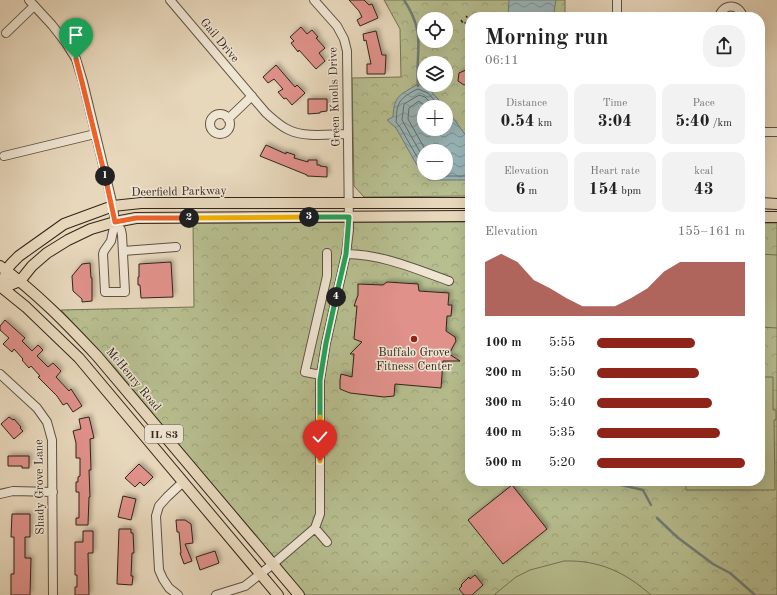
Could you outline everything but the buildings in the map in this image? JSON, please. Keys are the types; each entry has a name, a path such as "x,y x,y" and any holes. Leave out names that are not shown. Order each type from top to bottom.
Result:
{"main road":[{"name":"Deerfield Parkway","path":"3,268 64,224 113,206 141,203 465,204"},
{"path":"765,204 777,204"},
{"path":"3,268 1,289 20,281 32,266 47,253 68,240 91,229 136,218 465,216"},
{"path":"765,217 777,217"},
{"name":"McHenry Road","path":"3,268 20,281 69,325 97,356 299,595"},
{"name":"IL 83","path":"1,289 26,307 79,358 278,595"}],"street":[{"name":"Gail Drive","path":"170,0 266,113 278,124 290,130 304,134 348,134"},
{"name":"Green Knolls Drive","path":"314,0 336,26 344,39 347,51 349,204 346,254 320,376 320,514 315,528"},
{"path":"617,0 617,12"},
{"path":"6,33 32,3 52,25 76,59 113,206 115,222 111,243 103,254 105,292 125,292 121,230 115,222"},
{"path":"721,12 730,6 738,4"},
{"path":"228,119 252,96"},
{"path":"765,132 777,132"},
{"path":"4,156 95,134"},
{"path":"123,251 176,247"},
{"path":"320,376 305,372 327,276 327,253"},
{"path":"346,254 367,256 397,263 449,281"},
{"path":"322,301 334,305"},
{"name":"Shady Grove Lane","path":"0,374 37,408 47,422 52,440 53,595"},
{"path":"178,595 169,588 159,570 156,516 159,506 166,497 183,482"},
{"path":"0,494 13,491 52,492"},
{"path":"216,595 244,586 273,564 315,528 327,542"}],"path":[{"path":"462,20 465,23"}],"green space":[{"path":"384,0 565,0 565,12 465,12 465,196 364,197 354,186 352,78 401,77 400,29"},
{"path":"465,222 465,486 765,486 765,223 777,223 777,595 304,595 115,368 61,310 194,307 193,223"},
{"path":"765,254 777,255 777,328 765,327"},
{"path":"765,377 773,377 773,410 776,410 776,420 774,420 775,490 686,490 686,486 765,486"},
{"path":"564,561 589,563 611,569 631,580 651,595 495,594 516,577 530,570"}],"water":[{"path":"509,0 556,0 554,12 508,12"},
{"path":"417,85 417,92 432,92 439,100 417,100 417,136 453,136 453,118 465,134 465,180 453,180 453,144 417,144 417,165 396,128 387,120 393,117 395,104 399,96"}],"waterway":[{"path":"404,0 411,12 418,33 418,56"},
{"path":"626,486 643,490 651,505"},
{"path":"657,518 677,537 713,564 730,573 755,595"}],"place":[{"name":"Buffalo Grove Fitness Center","path":"414,339"}],"route":[{"path":"76,59 113,206 115,222 136,218 349,217 346,254 326,343 320,380 320,461"}]}
